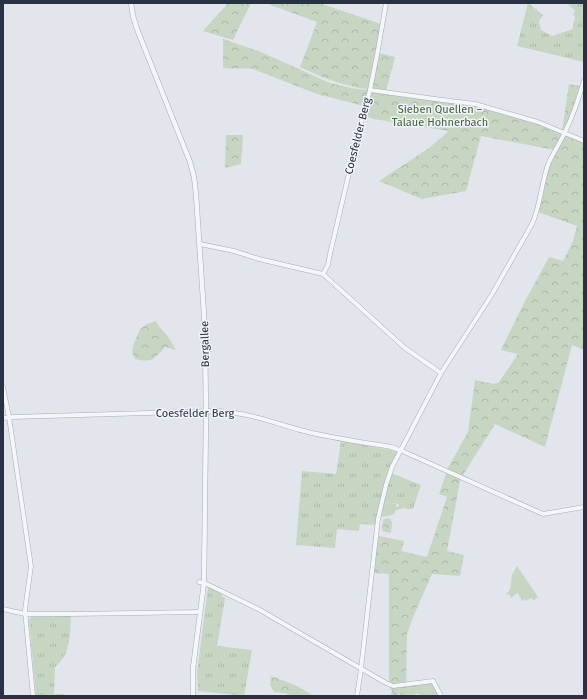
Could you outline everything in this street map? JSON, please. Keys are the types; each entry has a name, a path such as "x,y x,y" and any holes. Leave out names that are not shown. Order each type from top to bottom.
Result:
{"street":[{"name":"Bergallee","path":"131,3 135,23 190,162 196,194 205,330 206,412 201,582 193,668 193,696"},
{"name":"Coesfelder Berg","path":"323,274 329,260 370,90 386,3"},
{"path":"357,696 378,519 388,476 440,373 491,296 535,218 541,189 549,163 565,133 584,80"},
{"path":"370,90 482,106 538,122 584,141"},
{"path":"200,244 234,251 323,274 405,348 440,373"},
{"path":"3,387 9,417 31,566 25,614 33,696"},
{"name":"Coesfelder Berg","path":"3,418 227,412 246,415 301,430 391,447 543,514 584,507"},
{"path":"201,582 260,610 386,683 394,686 433,681 441,696"},
{"path":"3,609 25,614 198,612"}],"green space":[{"path":"228,3 251,3 233,40 203,31"},
{"path":"265,3 322,3 381,24 368,89 333,81 300,67 317,22"},
{"path":"528,3 543,15 539,21 541,30 552,36 573,29 575,17 573,15 575,11 567,3 584,3 584,62 517,46"},
{"name":"Sieben Quellen – Talaue Hohnerbach","path":"223,39 261,52 330,83 368,90 364,106 317,94 253,69 223,68"},
{"path":"379,53 395,57 386,91 372,89"},
{"path":"569,84 581,86 565,131 562,131"},
{"path":"371,91 471,105 537,122 562,135 555,150 481,136 466,191 422,199 379,181 429,148 449,131 374,119 364,116"},
{"path":"226,135 243,135 241,164 225,168"},
{"path":"565,135 584,143 584,350 572,345 545,447 495,424 463,475 488,488 463,477 460,481 447,551 464,555 460,576 432,574 407,634 406,688 398,689 399,696 391,696 392,690 390,688 389,681 389,574 373,573 379,536 404,541 401,551 427,557 447,497 439,494 448,468 468,432 475,380 494,384 499,382 518,354 501,350 524,303 549,257 563,261 573,241 577,226 538,212 542,189 550,163"},
{"path":"156,321 176,350 165,347 153,359 135,359 132,352 133,346 140,329 147,324"},
{"path":"341,441 398,452 386,477 377,525 360,524 359,531 337,529 335,548 296,545 302,471 336,474"},
{"path":"391,473 421,485 413,509 405,509 406,507 402,503 384,502"},
{"path":"384,502 396,504 396,507 402,503 406,507 396,510 392,515 382,517"},
{"path":"387,518 391,519 392,522 391,533 382,531 383,520"},
{"path":"517,566 538,597 533,601 532,598 525,601 524,599 522,601 518,593 511,598 509,594 505,595 510,590 512,575"},
{"path":"208,587 222,593 222,597 225,598 217,646 252,650 244,696 198,691 197,672"},
{"path":"71,616 69,644 64,656 55,667 54,694 63,694 66,696 36,696 29,620 31,617"},
{"path":"271,676 295,685 314,696 292,696 274,692 270,685"},
{"path":"429,682 434,686 414,696 401,696 396,689 397,686"},
{"path":"434,686 439,696 420,696 418,693"}],"waterway":[{"path":"392,690 397,696"}]}
